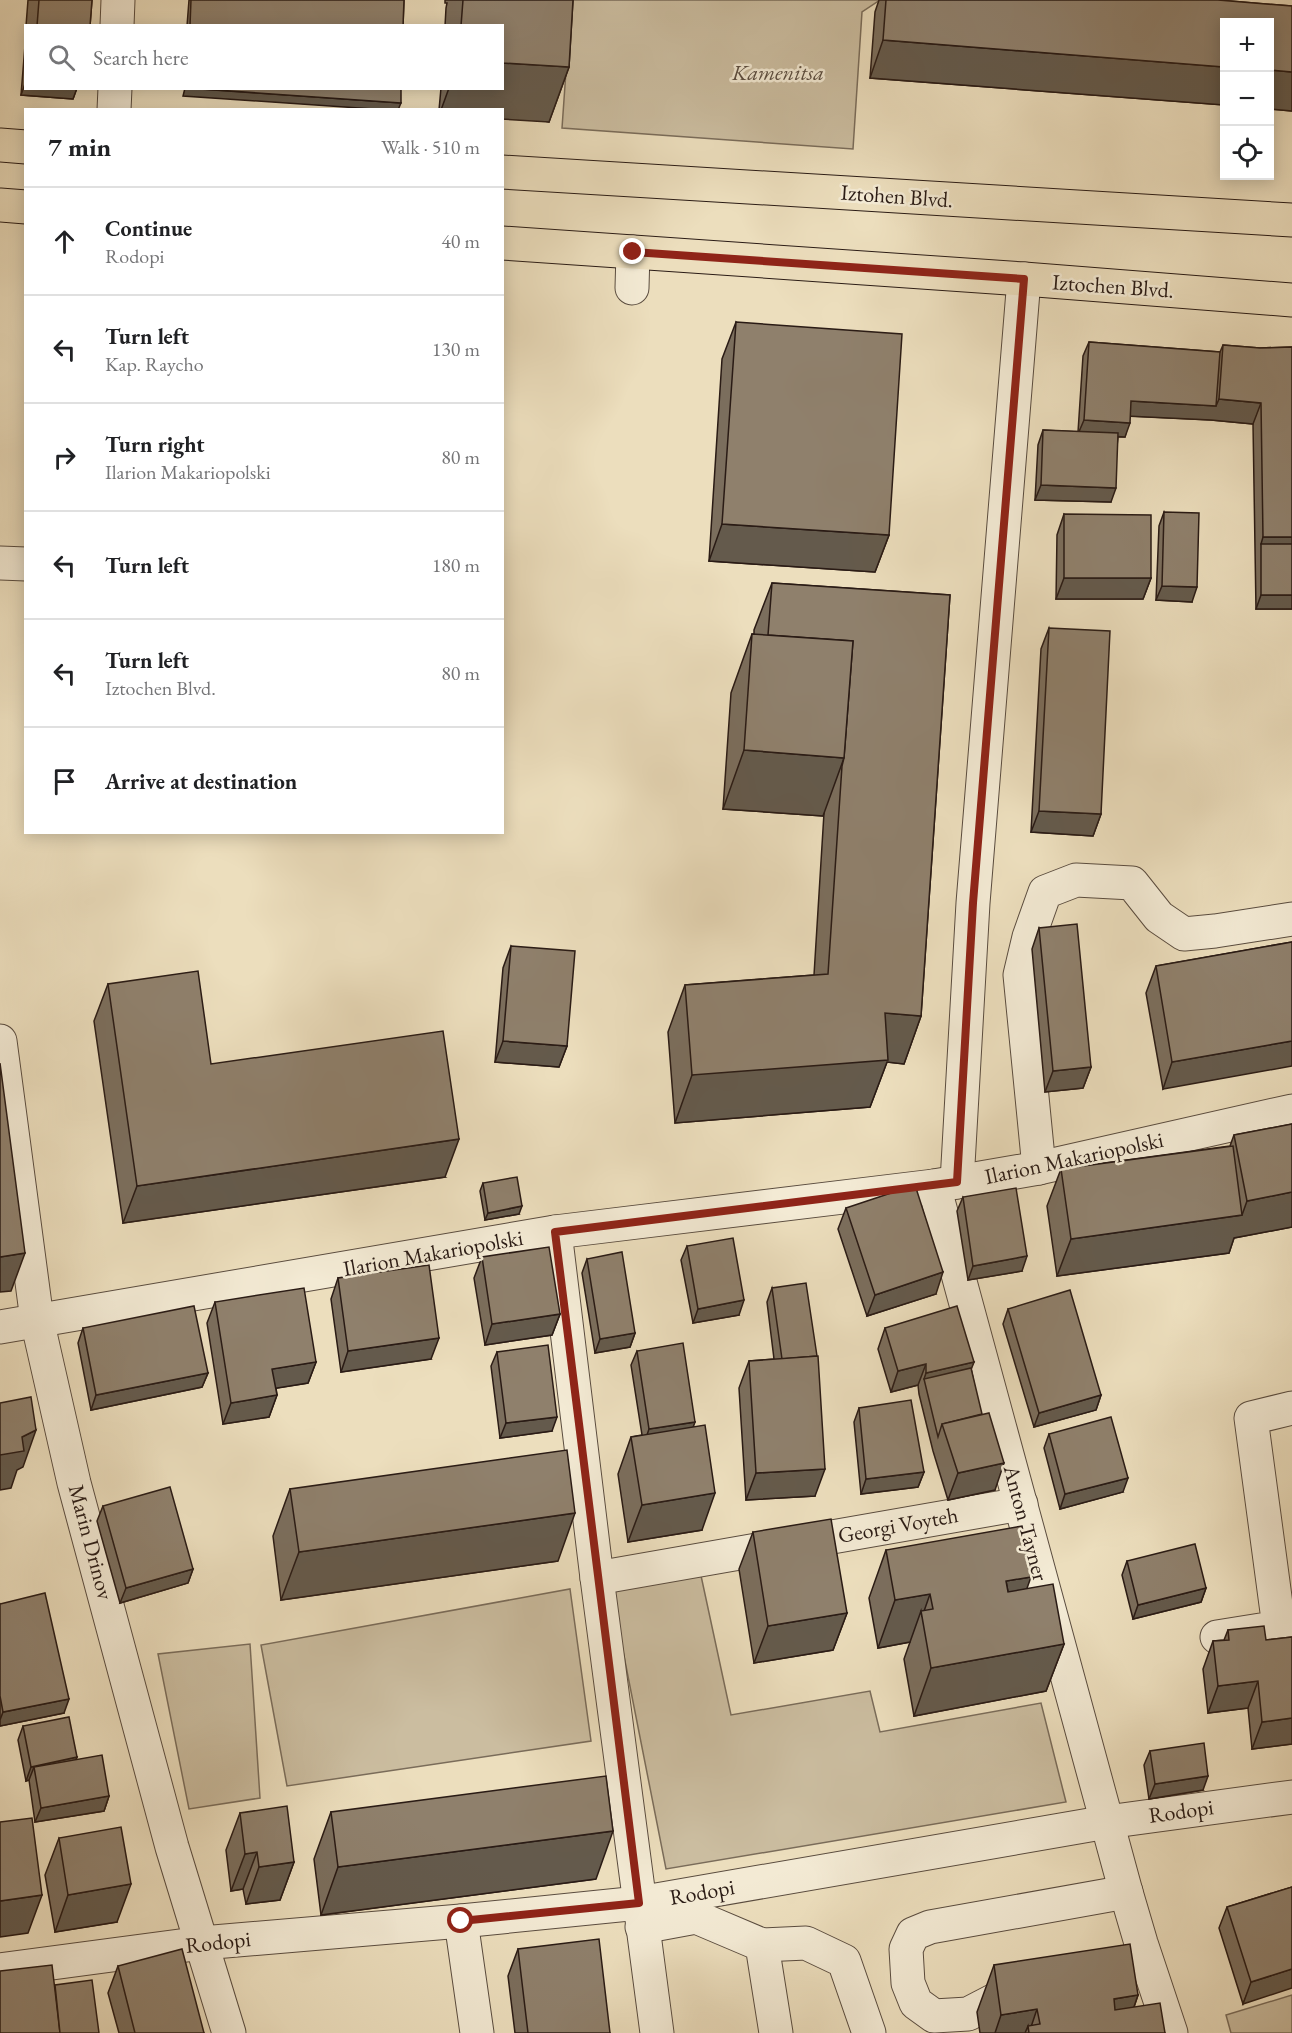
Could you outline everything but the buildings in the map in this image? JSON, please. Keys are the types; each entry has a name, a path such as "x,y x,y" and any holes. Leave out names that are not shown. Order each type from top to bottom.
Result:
{"main road":[{"path":"0,145 24,147"},
{"name":"Iztohen Blvd.","path":"504,172 1292,220"},
{"path":"0,205 24,207"},
{"name":"Iztochen Blvd.","path":"504,243 1292,300"}],"street":[{"path":"117,24 118,0"},
{"path":"114,108 115,90"},
{"path":"632,288 633,252"},
{"name":"Anton Tayner","path":"1024,279 973,903 945,1184 1021,1504 1126,1892 1171,2033"},
{"path":"0,563 24,564"},
{"path":"1039,1168 1020,975 1029,937 1045,892 1076,880 1132,883 1159,917 1184,934 1292,919"},
{"name":"Marin Drinov","path":"0,1041 37,1320 74,1483 172,1847 229,2033"},
{"name":"Ilarion Makariopolski","path":"0,1327 555,1232 945,1184 1039,1168 1292,1111"},
{"path":"555,1232 597,1578 657,2033"},
{"path":"1217,1637 1279,1627 1251,1418 1292,1408"},
{"name":"Georgi Voyteh","path":"597,1578 1021,1504"},
{"name":"Rodopi","path":"0,1971 202,1943 461,1921 641,1915 1107,1822 1292,1797"},
{"path":"1047,1972 968,2014 934,2016 916,2003 908,1983 906,1948 913,1934 930,1927 1126,1892"},
{"path":"641,1915 696,1917 762,1945 807,1943 844,1961 869,2033"},
{"path":"461,1921 477,2033"},
{"path":"1108,1949 1141,1943"},
{"path":"762,1945 776,2033"}],"green space":[{"name":"Kamenitsa","path":"571,0 880,0 862,12 853,149 562,128"},
{"path":"700,1571 731,1715 870,1691 880,1732 1041,1703 1066,1802 666,1869 610,1585"},
{"path":"570,1589 591,1741 287,1786 261,1645"},
{"path":"250,1644 260,1798 189,1809 158,1654"},
{"path":"1292,1995 1292,2033 1231,2033 1226,2015"}],"route":[{"path":"461,1921 639,1903 555,1232 957,1182 973,903 1024,279 633,252"}]}
